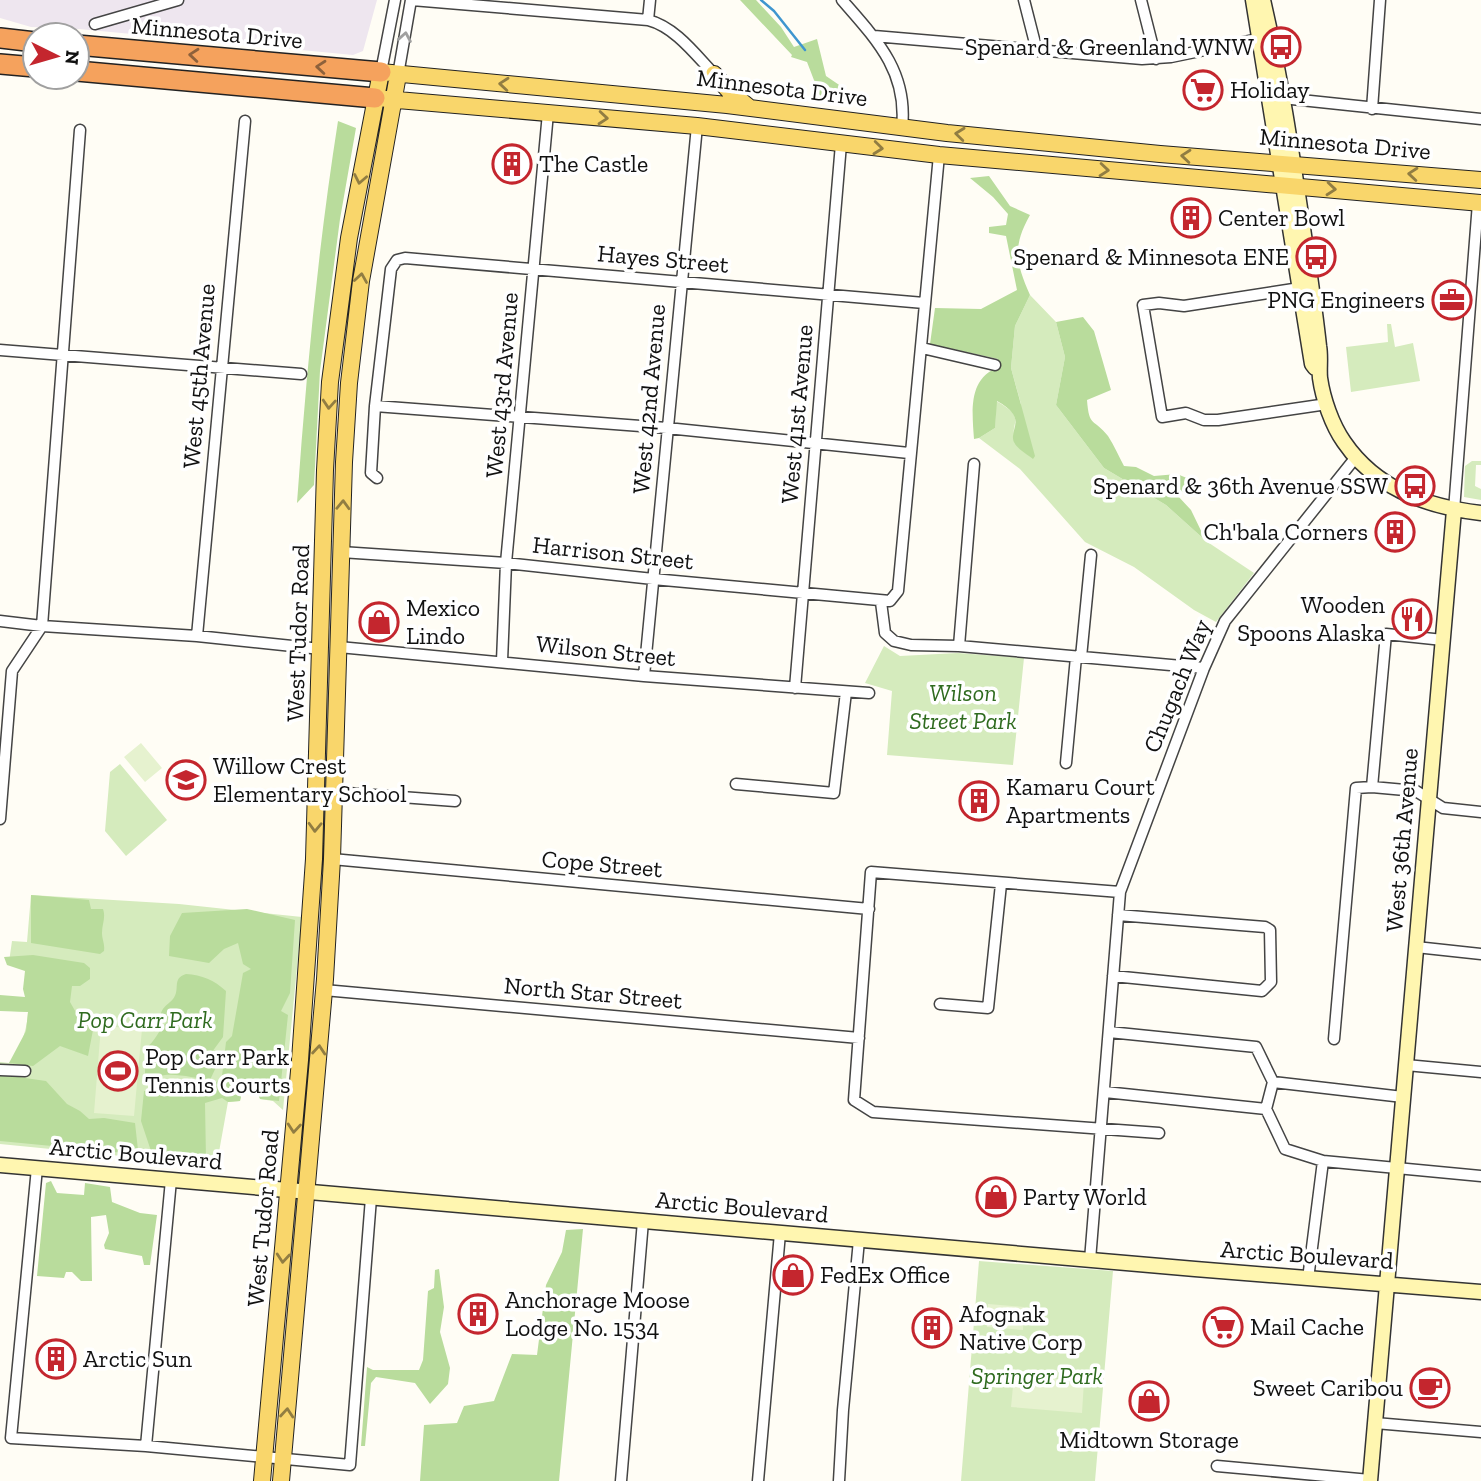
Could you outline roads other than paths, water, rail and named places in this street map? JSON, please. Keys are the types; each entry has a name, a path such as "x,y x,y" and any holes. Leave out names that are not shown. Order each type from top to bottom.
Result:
{"highway":[{"path":"0,38 21,40"},
{"name":"Minnesota Drive","path":"91,46 389,74"},
{"path":"0,64 21,66"},
{"name":"Minnesota Drive","path":"91,72 384,99"}],"main road":[{"path":"1253,0 1258,39 1286,162 1320,347 1320,375 1327,404 1343,441 1371,472 1393,488 1425,502 1454,510 1481,513"},
{"path":"1263,0 1282,98 1286,162"},
{"name":"West Tudor Road","path":"262,1481 289,1190 314,859 328,414 335,335 349,238 389,74"},
{"name":"Minnesota Drive","path":"389,74 694,102 902,128 1147,152 1481,180"},
{"path":"694,102 711,94 716,85 714,74"},
{"path":"714,74 730,92 751,108"},
{"name":"West Tudor Road","path":"281,1481 324,990 332,859 344,462 352,347 384,99"},
{"name":"Minnesota Drive","path":"384,99 697,126 939,155 1480,203"},
{"path":"1290,186 1300,288 1312,364 1320,375"},
{"name":"West 36th Avenue","path":"1370,1480 1454,510"},
{"path":"323,555 328,565 326,620 330,642 339,647"},
{"path":"321,649 327,658 326,719 328,731 336,740"},
{"name":"Arctic Boulevard","path":"0,1165 1481,1292"}],"street":[{"path":"95,24 178,0"},
{"name":"West Tudor Road","path":"389,74 395,0"},
{"path":"412,0 648,20 660,23 672,31 714,74"},
{"name":"West Tudor Road","path":"389,74 412,0"},
{"path":"648,20 650,0"},
{"path":"842,0 874,36 898,76 902,90 902,128"},
{"path":"1024,0 1037,51"},
{"path":"1142,0 1156,59"},
{"path":"1372,109 1380,0"},
{"path":"874,36 1156,59 1258,39"},
{"path":"1282,98 1481,119"},
{"name":"West 43rd Avenue","path":"502,661 506,563 548,113"},
{"name":"West 45th Avenue","path":"197,636 246,121"},
{"name":"West 42nd Avenue","path":"644,677 697,126"},
{"path":"0,819 3,752 12,671 42,626 80,131"},
{"name":"West 41st Avenue","path":"794,688 841,144"},
{"path":"939,155 898,591 890,601 881,602 885,633 894,641 911,645 959,646 1204,668"},
{"path":"1481,170 1481,180"},
{"name":"West 36th Avenue","path":"1454,510 1480,203"},
{"name":"Hayes Street","path":"375,406 391,269 397,260 405,258 924,303"},
{"path":"1300,288 1184,306 1159,303 1143,305 1162,417 1186,413 1204,420 1218,420 1327,404"},
{"path":"922,348 995,365"},
{"path":"0,350 300,374"},
{"path":"377,478 371,473 375,406 667,428 909,453"},
{"name":"Chugach Way","path":"1090,1260 1120,892 1204,668 1225,621 1356,457"},
{"path":"959,646 974,464"},
{"name":"Harrison Street","path":"341,552 506,563 881,602"},
{"path":"1066,763 1091,555"},
{"path":"0,621 197,636 321,649"},
{"path":"1371,787 1386,634 1443,640"},
{"name":"Wilson Street","path":"339,647 644,677 869,693"},
{"path":"736,784 834,793 846,692"},
{"path":"1334,1039 1356,788 1416,791 1443,808 1481,812"},
{"path":"334,792 455,801"},
{"name":"Cope Street","path":"332,859 869,909"},
{"path":"1120,892 871,872 854,1100 873,1112 1159,1133"},
{"path":"940,1004 988,1008 1001,884"},
{"path":"1114,975 1262,991 1270,982 1270,930 1265,927 1118,915"},
{"path":"1416,947 1481,954"},
{"name":"North Star Street","path":"324,990 859,1038"},
{"path":"1109,1032 1256,1047 1273,1082 1266,1109 1285,1149 1323,1161 1481,1176"},
{"path":"1406,1065 1481,1072"},
{"path":"0,1070 25,1071"},
{"path":"1273,1082 1403,1097"},
{"path":"1105,1092 1266,1109"},
{"path":"1308,1279 1323,1161"},
{"path":"37,1168 11,1437 146,1446 350,1465 371,1198"},
{"path":"146,1446 171,1180"},
{"path":"621,1481 643,1221"},
{"path":"758,1481 780,1233"},
{"path":"839,1481 859,1240"},
{"path":"1375,1423 1481,1432"},
{"path":"1217,1466 1370,1480"}],"waterway":[{"path":"761,0 774,11 805,50"}],"place":[{"name":"Spenard & Greenland WNW","path":"1281,47"},
{"name":"Holiday","path":"1203,90"},
{"name":"The Castle","path":"512,164"},
{"name":"Center Bowl","path":"1191,218"},
{"name":"Spenard & Minnesota ENE","path":"1316,257"},
{"name":"PNG Engineers","path":"1452,300"},
{"name":"Spenard & 36th Avenue SSW","path":"1415,486"},
{"name":"Ch'bala Corners","path":"1395,532"},
{"name":"Wooden Spoons Alaska","path":"1412,619"},
{"name":"Mexico Lindo","path":"379,622"},
{"name":"Willow Crest Elementary School","path":"186,780"},
{"name":"Kamaru Court Apartments","path":"979,801"},
{"name":"Pop Carr Park Tennis Courts","path":"118,1071"},
{"name":"Party World","path":"996,1197"},
{"name":"FedEx Office","path":"793,1275"},
{"name":"Anchorage Moose Lodge No. 1534","path":"478,1314"},
{"name":"Mail Cache","path":"1223,1327"},
{"name":"Afognak Native Corp","path":"932,1328"},
{"name":"Arctic Sun","path":"56,1359"},
{"name":"Sweet Caribou","path":"1430,1388"},
{"name":"Midtown Storage","path":"1149,1401"}],"park label":[{"name":"Wilson Street Park","path":"963,707"},
{"name":"Pop Carr Park","path":"145,1020"},
{"name":"Springer Park","path":"1037,1376"}]}
